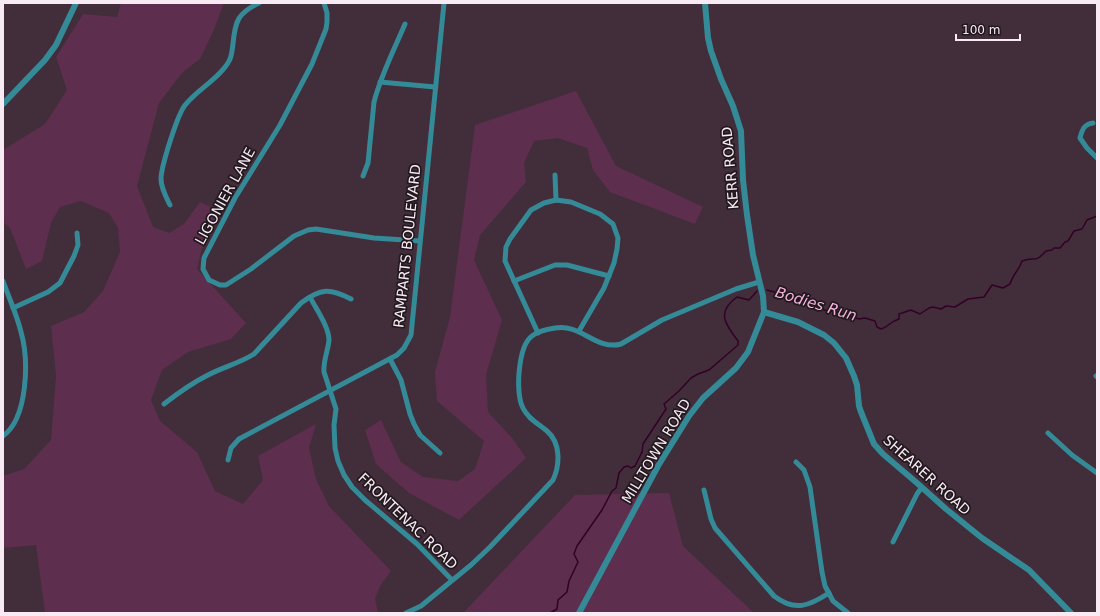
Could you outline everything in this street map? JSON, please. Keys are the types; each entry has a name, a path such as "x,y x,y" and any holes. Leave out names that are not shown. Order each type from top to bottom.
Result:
{"street":[{"path":"3,104 45,60 56,46 76,3"},
{"path":"170,205 161,179 166,155 180,111 226,67 231,56 237,21 244,11 259,3"},
{"name":"LIGONIER LANE","path":"324,3 327,13 327,22 312,64 280,125 235,198 204,258 203,269 209,280 220,285 226,285 251,269 294,236 308,230 316,229 374,238 420,241"},
{"name":"RAMPARTS BOULEVARD","path":"228,460 231,448 240,439 397,355 404,348 411,335 444,3"},
{"name":"KERR ROAD","path":"705,3 708,38 711,51 733,106 741,131 743,180 747,215 753,255 763,296 764,312"},
{"path":"362,176 368,163 374,102 388,60 405,24"},
{"path":"380,82 435,87"},
{"path":"1093,123 1084,127 1080,138 1097,158"},
{"path":"555,175 556,200"},
{"path":"538,333 505,261 506,247 531,210 544,203 556,200 571,202 600,214 612,224 618,238 617,249 604,288 579,331"},
{"path":"13,308 48,292 60,283 78,245 77,233"},
{"path":"514,281 555,265 567,265 609,276"},
{"path":"3,280 22,333 25,379 20,410 15,424 3,436"},
{"path":"406,613 421,606 471,565 553,480 557,471 558,452 555,443 549,433 529,417 519,399 518,389 524,346 532,336 555,328 569,328 579,331 605,345 616,346 662,320 722,294 759,282"},
{"path":"164,404 188,386 254,354 301,303 310,296 325,291 338,292 351,299"},
{"name":"FRONTENAC ROAD","path":"310,296 328,335 329,342 324,372 336,409 334,425 335,448 338,461 344,475 352,487 365,500 417,544 452,580"},
{"name":"SHEARER ROAD","path":"764,312 798,322 824,335 834,343 846,358 854,376 857,385 859,406 869,434 875,446 882,454 922,487 946,510 982,538 1029,570 1071,613"},
{"name":"MILLTOWN ROAD","path":"580,613 658,466 689,416 703,398 736,368 748,352 764,312"},
{"path":"390,359 401,380 414,424 420,435 440,453"},
{"path":"1048,433 1072,456 1097,473"},
{"path":"796,462 804,470 810,487 825,586 833,601 848,613"},
{"path":"893,542 922,487"},
{"path":"704,490 710,519 715,528 774,596 782,602 796,606 813,603 829,593"}],"shaded area":[{"path":"121,3 224,3 213,32 200,59 182,73 159,103 137,186 153,227 169,233 184,224 200,202 222,212 202,248 197,269 246,323 231,339 188,352 162,370 151,400 160,421 197,452 215,491 243,504 263,480 258,456 316,424 309,448 316,479 329,506 391,571 380,586 375,599 378,613 45,613 36,545 3,548 3,476 24,469 51,440 56,376 51,326 84,312 103,291 120,252 118,228 109,213 81,201 60,207 51,223 42,261 26,269 10,228 3,222 3,150 45,124 67,90 56,57 83,14 117,17"},
{"path":"576,91 616,166 703,207 695,224 610,192 593,170 587,148 558,138 534,141 524,163 526,182 480,235 474,260 502,320 486,375 488,412 513,439 526,458 459,520 409,493 376,464 365,430 381,420 401,462 423,477 458,481 475,469 484,441 437,401 435,372 450,317 475,125"},
{"path":"669,493 683,546 754,613 463,613 575,495"}],"waterway":[{"name":"Bodies Run","path":"767,290 789,296 794,299 803,300 824,310 837,312 859,319 865,318 875,321 877,327 881,329 899,319 899,314 911,310 920,314 933,307 941,309 946,306 955,307 968,299 984,297 992,285 1003,288 1010,284 1022,261 1037,259 1046,251 1054,248 1060,248 1065,242 1068,241 1074,231 1082,229 1087,220 1097,216"},
{"name":"Bodies Run","path":"550,613 557,609 558,600 567,592 569,581 578,562 574,554 577,546 602,510 612,491 616,488 619,473 624,467 628,466 631,468 635,466 642,452 643,444 666,409 664,404 691,378 709,370 738,345 738,341 726,324 726,308 730,302 737,297 749,300 757,291"}]}
